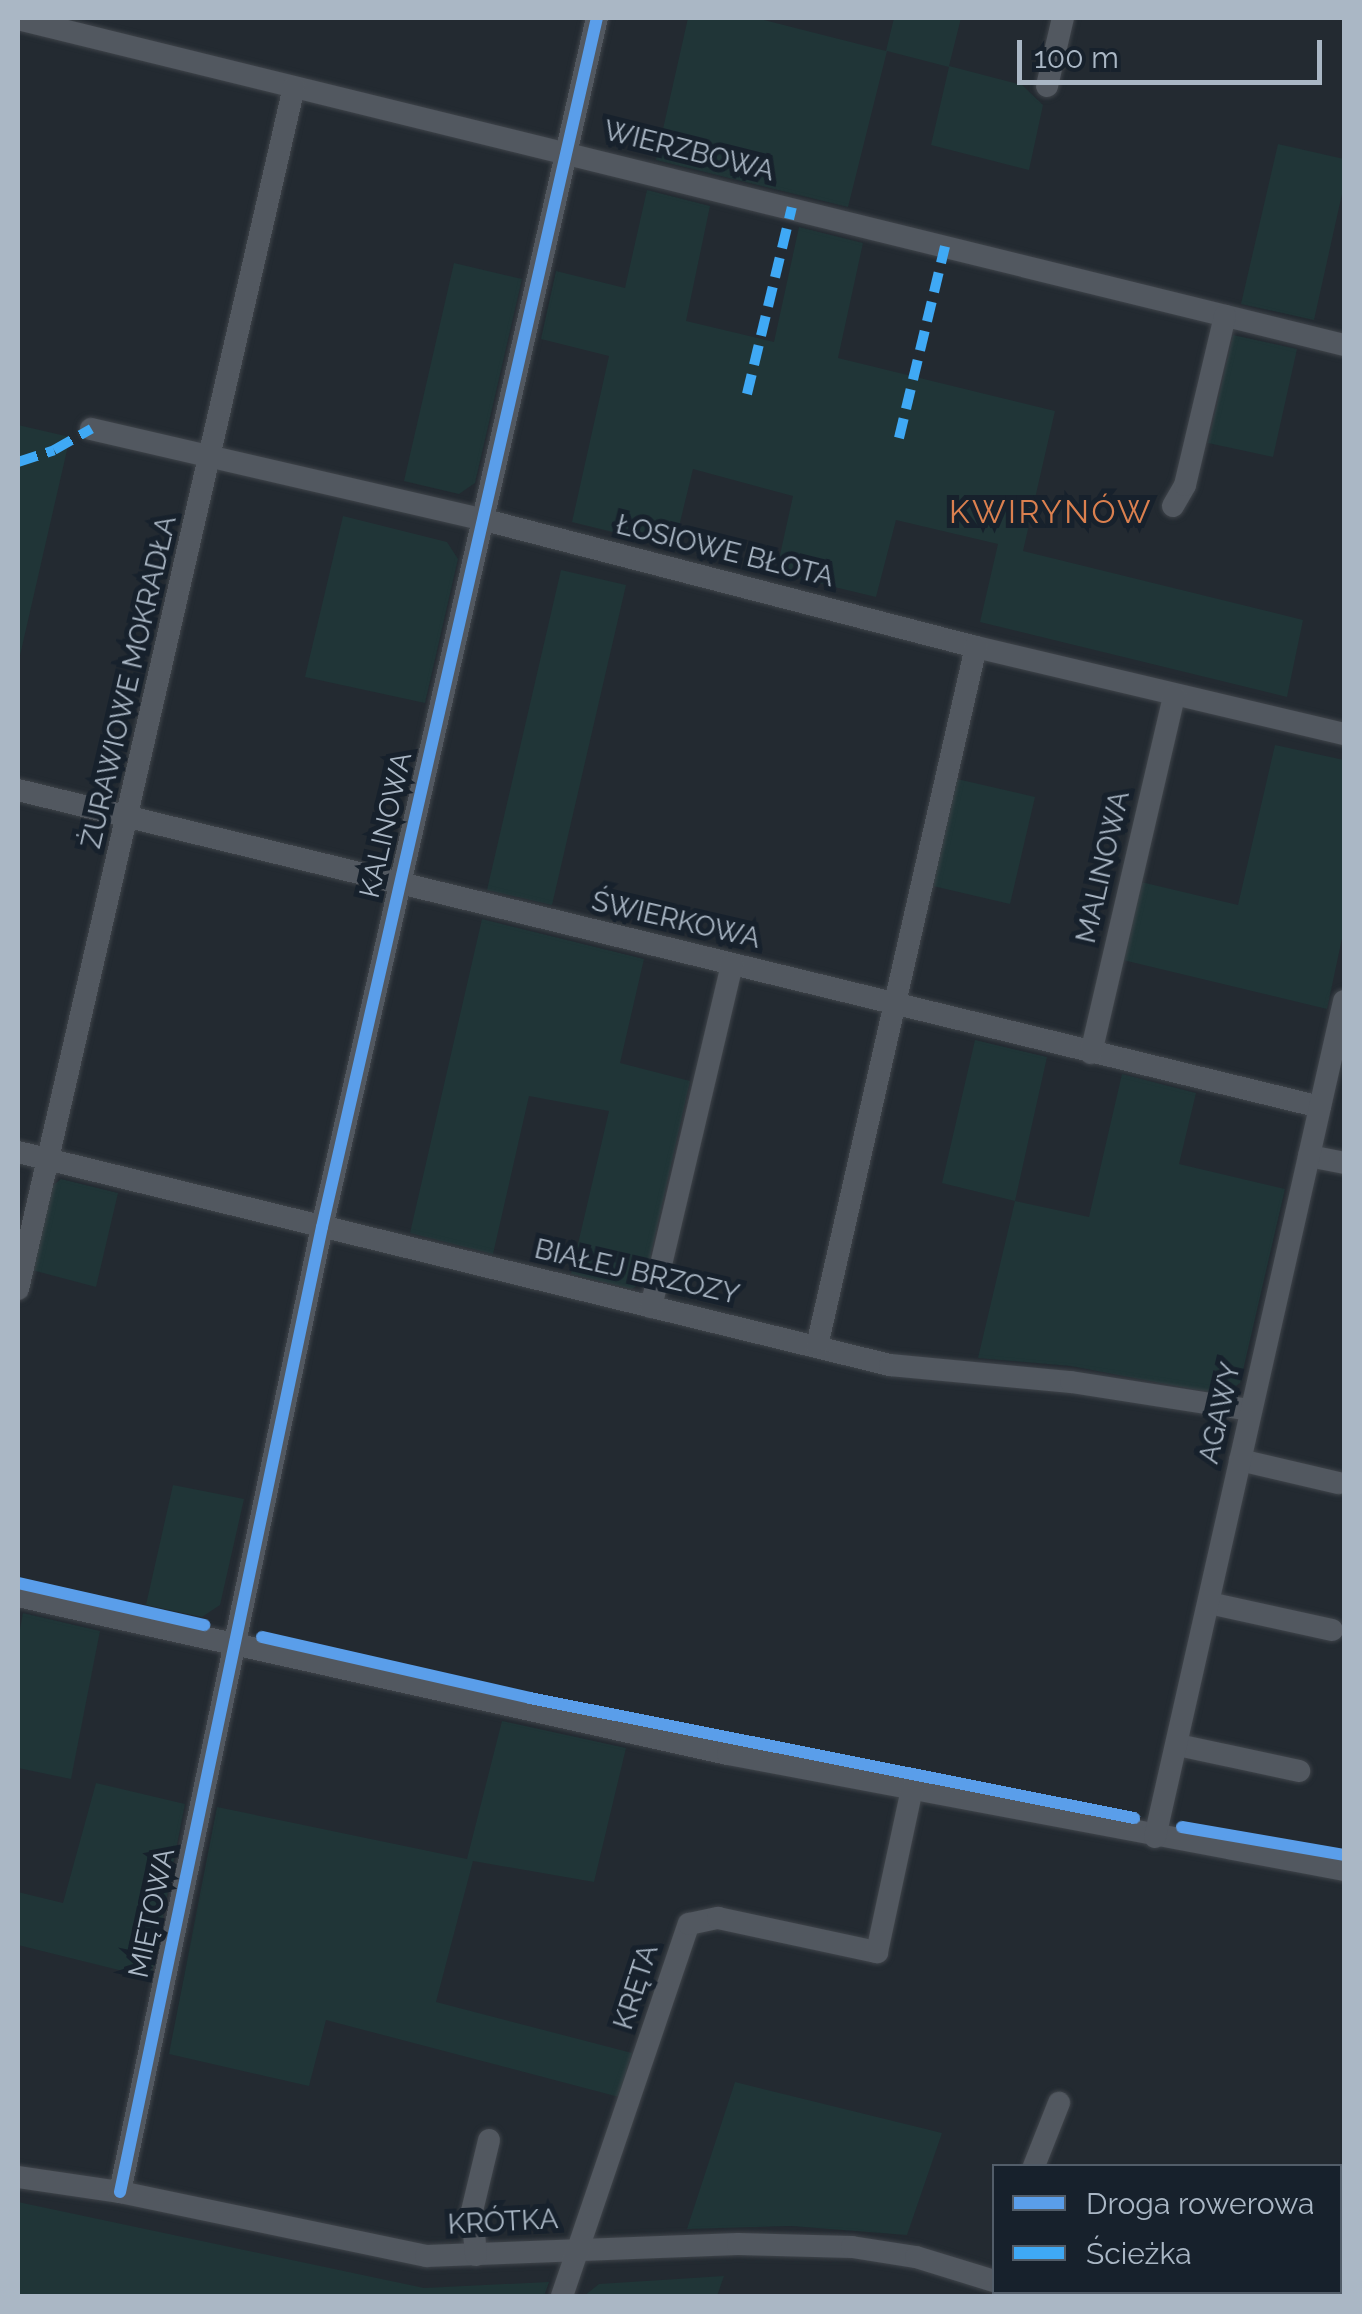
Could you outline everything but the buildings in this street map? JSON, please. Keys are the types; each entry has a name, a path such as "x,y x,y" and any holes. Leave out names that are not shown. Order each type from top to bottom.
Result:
{"street":[{"name":"KALINOWA","path":"232,1644 398,886 597,18"},
{"path":"1047,86 1063,18"},
{"name":"WIERZBOWA","path":"18,19 568,151 1344,346"},
{"name":"ŻURAWIOWE MOKRADŁA","path":"18,1290 294,87"},
{"path":"1173,506 1185,485 1225,316"},
{"name":"ŁOSIOWE BŁOTA","path":"90,429 481,519 976,647 1344,734"},
{"path":"817,1346 976,647"},
{"name":"MALINOWA","path":"1091,1052 1174,695"},
{"name":"ŚWIERKOWA","path":"18,790 398,886 1320,1107"},
{"path":"651,1307 732,964"},
{"name":"AGAWY","path":"1155,1837 1344,1001"},
{"name":"BIAŁEJ BRZOZY","path":"18,1152 890,1365 1071,1382 1250,1410"},
{"path":"1309,1156 1344,1163"},
{"path":"1240,1460 1338,1483"},
{"path":"18,1596 680,1744 1344,1870"},
{"path":"1209,1603 1332,1630"},
{"name":"MIĘTOWA","path":"120,2192 232,1644"},
{"path":"1178,1745 1299,1772"},
{"name":"KRĘTA","path":"562,2296 688,1924 718,1918 877,1952 912,1790"},
{"path":"1035,2164 1059,2102"},
{"path":"476,2254 472,2211 489,2140"},
{"name":"KRÓTKA","path":"18,2176 120,2192 426,2256 738,2244 852,2247 916,2257 992,2276"},
{"path":"1024,2294 1035,2296"}],"green space":[{"path":"688,18 756,18 886,51 894,18 961,18 949,66 1022,85 1043,105 1029,170 931,145 949,67 887,51 848,207 656,160"},
{"path":"1278,144 1344,159 1344,185 1314,320 1241,304"},
{"path":"647,190 710,206 686,321 774,342 799,227 863,243 838,358 1055,411 1023,551 1303,620 1287,697 980,622 998,544 896,520 876,597 776,573 793,496 693,469 674,547 572,522 609,356 541,339 556,271 625,288"},
{"path":"454,263 522,279 475,483 459,494 404,481"},
{"path":"1233,335 1297,349 1273,457 1208,443"},
{"path":"18,425 70,437 18,664"},
{"path":"343,516 447,542 458,559 425,703 305,677"},
{"path":"561,570 626,585 552,905 487,890"},
{"path":"1275,745 1344,760 1344,929 1327,1009 1123,960 1141,882 1238,905"},
{"path":"957,779 1035,797 1010,904 933,886"},
{"path":"482,919 644,959 620,1063 690,1081 645,1280 632,1289 571,1274 609,1111 529,1096 493,1254 410,1233"},
{"path":"975,1040 1047,1057 1015,1201 942,1183"},
{"path":"1122,1074 1196,1093 1179,1164 1285,1189 1240,1383 1224,1395 1071,1366 978,1358 1015,1201 1089,1217"},
{"path":"61,1179 118,1193 96,1287 32,1270 51,1187"},
{"path":"173,1485 244,1499 220,1605 202,1617 146,1605"},
{"path":"23,1613 100,1631 71,1779 18,1768 18,1639"},
{"path":"502,1721 626,1748 594,1882 473,1861 436,2002 632,2053 619,2097 326,2020 309,2086 169,2054 217,1807 467,1859"},
{"path":"96,1783 185,1804 151,1978 18,1945 18,1892 63,1903"},
{"path":"735,2082 942,2133 907,2235 791,2226 687,2229"},
{"path":"18,2202 424,2288 549,2282 544,2296 18,2296"},
{"path":"724,2276 717,2296 584,2296 599,2284"}],"marked path":[{"path":"747,394 792,207"},
{"path":"899,438 945,246"},
{"path":"18,462 54,450 91,429"}],"cycle path":[{"path":"120,2192 322,1227 597,18"},
{"path":"18,1583 204,1625"},
{"path":"262,1637 530,1698 1134,1818"},
{"path":"1182,1827 1344,1855"}],"district":[{"name":"KWIRYNÓW","path":"1051,512"}]}
